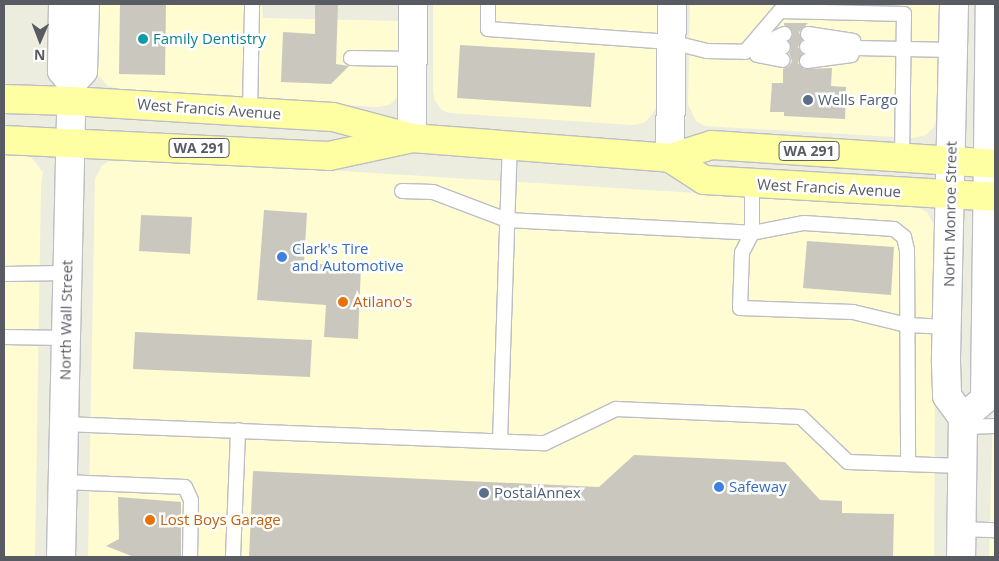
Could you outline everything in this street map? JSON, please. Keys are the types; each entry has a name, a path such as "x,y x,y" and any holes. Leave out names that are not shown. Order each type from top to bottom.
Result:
{"main road":[{"name":"North Wall Street","path":"62,4 62,71 72,92"},
{"name":"North Wall Street","path":"61,557 69,142 72,92 83,71 85,4"},
{"path":"412,138 413,4"},
{"path":"670,158 672,4"},
{"name":"North Monroe Street","path":"954,4 947,396 963,423"},
{"path":"961,557 963,423 985,399 991,348 992,40 990,4"},
{"name":"West Francis Avenue","path":"4,99 72,92 250,112 333,117 412,138 670,158 712,144 992,164"},
{"name":"West Francis Avenue","path":"4,140 329,156 412,138"},
{"name":"West Francis Avenue","path":"670,158 704,180 992,197"}],"lane":[{"path":"250,112 252,4"},
{"path":"488,4 488,29 671,42 706,51 745,52 783,47 745,52"},
{"path":"745,52 780,11 904,14 902,158"},
{"path":"903,48 807,47 953,50"},
{"path":"351,58 412,59"},
{"path":"500,440 510,146"},
{"path":"752,184 752,233 742,253 740,308 853,312 908,325 948,328"},
{"path":"402,191 433,192 507,220 752,233 804,222 894,229 904,237 907,250 908,464"},
{"path":"4,274 66,273"},
{"path":"4,337 66,338"},
{"path":"64,424 545,442 616,409 801,417 848,462 962,466"},
{"path":"963,423 995,426"},
{"path":"232,557 238,430"},
{"path":"63,482 185,487 191,500 190,557"},
{"path":"961,529 995,530"}],"shaded area":[{"path":"91,4 262,4 263,18 401,21 400,88 397,98 389,105 377,107 122,90 108,86 95,72"},
{"path":"433,4 658,4 658,104 652,115 644,123 632,125 449,113 442,110 435,101 433,90"},
{"path":"690,4 939,4 937,118 934,127 926,135 913,138 705,126 696,121 688,104"},
{"path":"4,153 30,156 43,172 41,185 35,557 4,557"},
{"path":"119,157 918,207 927,212 936,229 934,557 88,557 95,179 101,167 110,160"},
{"path":"995,332 995,557 989,557"}],"building":[{"name":"Family Dentistry","path":"120,4 166,4 165,75 119,74"},
{"path":"315,4 338,4 336,64 349,66 331,84 281,82 283,32 315,34"},
{"name":"Wells Fargo","path":"784,23 808,23 799,32 802,40 798,47 802,54 798,63 804,69 832,68 831,86 846,87 845,119 784,116 784,112 770,112 772,83 783,83 783,69 789,66 792,61 789,53 791,50 789,41 793,35 792,31"},
{"path":"460,45 595,53 591,107 457,98"},
{"path":"264,210 307,213 304,263 361,266 358,339 324,337 326,305 257,300"},
{"path":"141,215 192,217 190,254 139,251"},
{"path":"807,241 894,247 891,295 803,288"},
{"path":"135,332 312,340 310,377 133,369"},
{"path":"634,455 785,462 820,500 842,501 842,513 894,514 893,557 249,557 253,471 599,487"},
{"name":"Lost Boys Garage","path":"118,497 181,502 181,557 134,557 106,546 119,539"}],"place":[{"name":"Family Dentistry","path":"143,39"},
{"name":"Wells Fargo","path":"808,100"},
{"name":"Clark's Tire and Automotive","path":"282,257"},
{"name":"Atilano's","path":"343,302"},
{"name":"Safeway","path":"719,487"},
{"name":"PostalAnnex","path":"484,493"},
{"name":"Lost Boys Garage","path":"150,520"}]}
